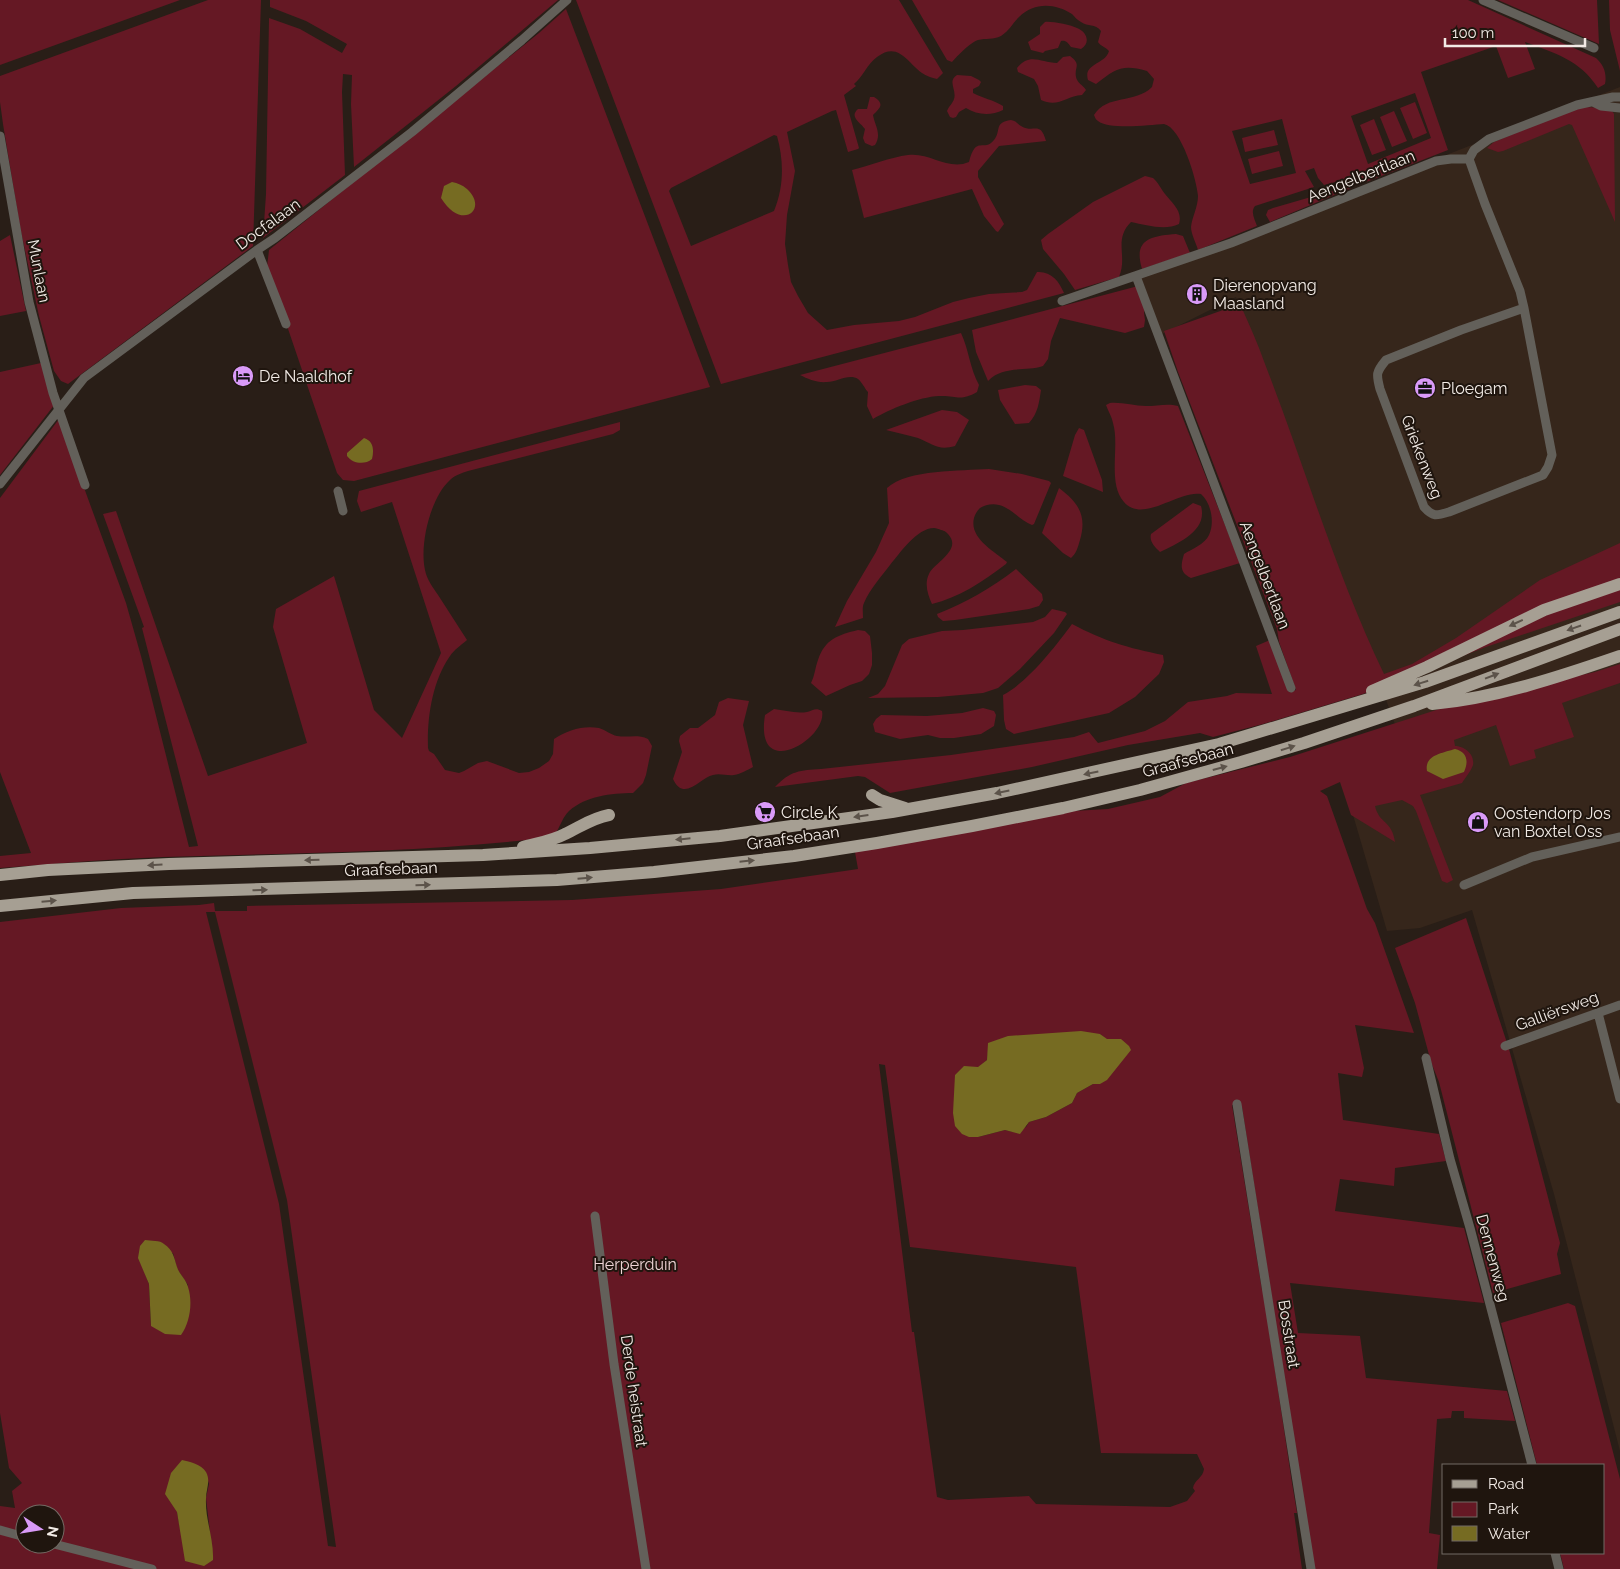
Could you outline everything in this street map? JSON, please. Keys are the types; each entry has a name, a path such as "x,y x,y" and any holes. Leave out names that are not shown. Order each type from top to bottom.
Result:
{"main road":[{"path":"1341,707 1544,610 1620,584"},
{"name":"Graafsebaan","path":"0,875 48,870 159,864 483,856 720,836 910,809 1050,782 1210,746 1460,670 1620,612"},
{"name":"Graafsebaan","path":"0,906 133,893 557,880 654,872 794,856 972,826 1140,790 1259,757 1414,706 1620,629"},
{"path":"1414,706 1489,695 1568,674 1620,656"},
{"path":"872,795 880,800 910,809"},
{"path":"483,856 546,841 564,835 596,818 609,815"}],"street":[{"name":"Docfalaan","path":"0,484 84,378 275,238 412,132 567,0"},
{"path":"1483,0 1594,48"},
{"path":"1469,159 1474,150 1489,139 1577,105 1620,97"},
{"path":"1593,102 1601,106 1620,108"},
{"name":"Munlaan","path":"0,136 29,302 59,409 85,485"},
{"name":"Aengelbertlaan","path":"1062,301 1254,235 1436,162 1451,159 1469,159"},
{"name":"Griekenweg","path":"1469,159 1520,291 1524,308 1552,455 1548,468 1543,475 1529,482 1449,512 1439,515 1430,514 1424,507 1380,389 1377,378 1378,370 1386,360 1461,330 1524,308"},
{"path":"257,250 286,324"},
{"name":"Aengelbertlaan","path":"1136,276 1291,688"},
{"path":"338,491 343,511"},
{"path":"1464,884 1532,858 1620,837"},
{"name":"Galliërsweg","path":"1504,1046 1620,1004"},
{"path":"1598,1013 1620,1099"},
{"name":"Dennenweg","path":"1426,1058 1450,1159 1532,1464"},
{"name":"Bosstraat","path":"1237,1104 1311,1569"},
{"name":"Derde heistraat","path":"595,1216 614,1364 646,1569"},
{"path":"0,1530 15,1534"},
{"path":"65,1547 152,1569"},
{"path":"1554,1554 1559,1569"}],"shaded area":[{"path":"1620,87 1620,1451 1554,1194 1472,910 1420,928 1387,931 1341,774 1408,759 1236,297 1162,334 1140,275"}],"green space":[{"path":"0,0 180,0 0,65"},
{"path":"208,0 261,0 253,246 68,384 61,381 54,371 39,316 20,227 3,124 0,102 0,76"},
{"path":"270,0 558,0 456,86 354,167 351,104 352,75 343,74 345,175 263,238 266,194 269,18 300,29 342,53 347,44 306,21 270,7"},
{"path":"576,0 899,0 943,73 937,79 927,76 897,52 891,51 877,57 854,84 856,86 844,95 858,149 848,152 836,110 787,132 795,171 787,215 785,244 791,282 798,296 808,313 827,330 854,325 899,321 969,298 989,294 1022,292 1027,290 1037,272 1046,273 1054,278 1064,293 721,384","holes":["774,135 777,136 782,174 780,193 774,211 691,246 669,191 671,188"]},
{"path":"912,0 1468,0 1596,58 1603,67 1606,80 1605,84 1598,88 1591,78 1575,64 1557,54 1525,42 1535,69 1508,78 1496,46 1421,72 1448,150 1366,182 1346,179 1324,185 1318,178 1314,168 1305,171 1314,187 1255,206 1253,213 1257,226 1198,250 1191,227 1198,200 1197,188 1187,155 1176,134 1170,127 1164,124 1111,125 1103,124 1095,118 1094,115 1106,104 1138,96 1145,92 1152,87 1154,79 1147,71 1126,68 1109,74 1096,84 1088,80 1087,74 1091,67 1107,56 1109,51 1098,42 1101,31 1099,29 1078,20 1065,10 1052,6 1038,7 1025,12 1001,36 975,41 952,62 947,60","holes":["1415,93 1431,138 1368,164 1351,116","1282,119 1296,173 1250,184 1232,131"]},
{"path":"1498,0 1597,0 1599,44"},
{"path":"1609,0 1620,0 1620,71 1610,30"},
{"path":"566,9 710,387 354,481 343,480 337,473 267,267 269,250 539,33"},
{"path":"1045,22 1066,25 1080,30 1085,35 1086,44 1081,49 1071,47 1066,41 1061,41 1058,48 1043,53 1031,50 1028,42 1040,34 1040,27"},
{"path":"1070,56 1077,64 1077,79 1086,90 1082,95 1052,103 1041,100 1038,86 1034,79 1018,72 1017,68 1026,60 1036,59 1057,63 1063,57"},
{"path":"957,75 971,76 979,80 981,82 979,86 973,89 973,93 1003,106 1003,110 984,114 966,108 959,112 956,117 950,117 947,111 955,96 952,83"},
{"path":"870,97 877,99 880,104 873,115 878,137 875,145 872,146 865,143 863,138 865,129 855,117 858,109 867,109"},
{"path":"1415,102 1427,133 1413,139 1400,108"},
{"path":"1585,107 1601,108 1612,111 1614,114 1615,222 1572,125 1569,124 1503,151 1498,152 1487,148 1494,142 1569,111"},
{"path":"1394,111 1407,141 1392,147 1380,117"},
{"path":"1374,119 1386,150 1372,155 1360,125"},
{"path":"1011,120 1026,128 1039,129 1046,141 999,146 978,171 978,177 1004,224 998,232 984,216 972,189 864,218 852,170 908,155 924,156 954,164 969,162 977,146 990,144 994,140 1000,125 1005,121"},
{"path":"1274,130 1278,145 1245,152 1242,138"},
{"path":"1279,151 1283,166 1252,174 1248,159"},
{"path":"1145,176 1155,180 1176,208 1180,219 1179,224 1162,227 1131,222 1123,235 1122,262 1119,277 1075,290 1043,249 1041,240 1093,202"},
{"path":"1342,188 1351,188 1270,222 1266,215 1268,210 1273,208"},
{"path":"1176,234 1183,236 1190,253 1142,269 1140,251 1142,245 1152,238"},
{"path":"10,235 26,311 0,316 0,241"},
{"path":"1142,285 1146,302 1144,327 1125,333 1060,318 1051,341 1048,359 1043,366 1007,371 994,376 988,381 976,352 972,330"},
{"path":"1240,304 1280,403 1351,598 1384,674 1412,664 1456,638 1540,580 1620,543 1620,602 1486,647 1363,694 1213,737 1200,733 1128,745 1032,767 890,793 865,777 858,776 775,787 796,772 807,770 951,755 1074,737 1089,732 1098,743 1145,731 1165,721 1188,702 1236,693 1272,694 1256,646 1270,640 1289,692 1296,690 1279,642 1277,629 1164,331"},
{"path":"961,333 979,385 977,392 966,397 939,396 914,401 873,419 867,406 868,392 858,379 851,377 823,382 800,375"},
{"path":"41,363 55,404 0,475 0,372"},
{"path":"1025,385 1036,386 1041,390 1039,404 1029,423 1015,424 1000,400 998,390"},
{"path":"1110,403 1142,406 1178,406 1240,563 1191,578 1184,573 1182,565 1184,554 1205,541 1211,530 1210,508 1201,494 1192,494 1151,508 1132,508 1124,502 1116,485 1115,432 1106,405"},
{"path":"942,410 957,412 969,420 955,446 944,448 918,438 886,430"},
{"path":"59,419 126,603 189,847 198,846 142,628 144,627 103,514 116,511 208,776 307,743 273,627 276,609 334,576 374,710 402,738 441,653 392,502 361,512 357,501 359,491 620,422 620,430 613,434 468,471 454,477 443,488 428,524 425,538 424,563 426,574 432,586 467,640 452,654 439,677 432,700 428,725 428,748 445,770 459,773 478,763 487,761 519,773 529,772 549,761 553,754 554,739 570,731 593,727 617,736 648,739 652,746 643,783 633,793 608,795 583,802 567,813 555,834 538,839 435,848 142,858 0,868 0,856 31,853 0,772 0,498"},
{"path":"1079,428 1084,430 1102,480 1103,492 1063,476 1075,435"},
{"path":"989,469 1022,474 1051,483 1032,525 1008,509 996,504 982,507 976,514 973,525 975,532 990,549 1007,562 1006,564 971,588 951,598 932,604 927,589 929,574 950,551 952,540 946,532 935,528 928,529 909,542 876,583 863,605 863,618 835,627 847,601 876,552 889,523 887,488 908,477 921,474"},
{"path":"1059,488 1072,499 1082,517 1080,540 1076,552 1071,558 1042,533"},
{"path":"1193,503 1201,506 1202,515 1196,529 1183,540 1160,552 1152,542 1151,534"},
{"path":"1016,569 1042,594 1043,600 1039,606 955,620 943,621 938,617 937,614 978,594"},
{"path":"1052,609 1067,614 1054,633 1020,669 998,688 983,693 938,697 868,698 878,694 885,686 902,645 909,639 942,631 1033,622 1045,617"},
{"path":"1072,624 1116,643 1163,655 1164,662 1159,674 1135,697 1109,713 1014,734 1006,729 1003,695 1022,682 1031,673"},
{"path":"858,630 865,631 870,636 872,665 869,674 862,681 826,696 811,683 821,653 824,647 833,639"},
{"name":"Herperduin","path":"1620,664 1620,683 1562,703 1574,737 1534,750 1536,758 1510,766 1496,725 1454,740 1455,746 1465,749 1471,754 1473,765 1469,772 1462,783 1420,795 1453,880 1447,883 1442,881 1413,806 1402,800 1375,806 1379,816 1391,830 1395,842 1351,815 1340,782 1320,791 1327,796 1414,1033 1355,1025 1364,1068 1362,1077 1338,1073 1343,1120 1439,1134 1446,1161 1395,1168 1394,1186 1340,1179 1335,1211 1464,1228 1484,1303 1290,1283 1298,1333 1360,1336 1366,1378 1507,1391 1515,1421 1464,1418 1464,1411 1452,1411 1451,1418 1437,1419 1429,1533 1440,1535 1437,1569 1314,1569 1242,1107 1232,1105 1263,1290 1297,1513 1294,1513 1302,1569 0,1569 0,1506 15,1508 12,1491 22,1483 9,1468 0,1413 0,922 121,908 214,903 215,911 247,911 247,906 572,900 721,889 858,869 855,852 1073,811 1108,809 1160,797 1186,783 1290,757 1458,703 1595,672","holes":["206,912 215,912 287,1200 336,1547 328,1546 279,1204","1100,1034 1106,1039 1121,1039 1100,1084 1093,1084 1077,1093 1072,1103 1046,1117 1029,1122 1026,1127 1013,1132 1005,1130 978,1137 964,1067 979,1067 987,1060 988,1053","879,1064 885,1065 910,1247 1076,1267 1101,1453 1197,1454 1204,1469 1194,1485 1195,1491 1187,1501 1170,1507 1036,1504 1029,1496 948,1500 937,1497 914,1332 912,1332","173,1253 177,1269 188,1285 151,1326 149,1284 139,1258","205,1471 209,1484 206,1498 210,1532 180,1528 177,1512"]},
{"path":"728,698 749,701 743,725 753,767 737,774 713,775 693,787 682,789 677,786 673,779 682,752 679,741 680,736 690,728 698,728 715,715 719,702"},
{"path":"983,708 994,711 996,715 994,726 981,734 954,738 940,738 928,735 900,739 875,732 873,724 881,715 927,716 962,713"},
{"path":"774,709 799,713 816,709 820,710 822,711 821,722 814,733 804,742 792,749 780,751 770,747 765,736 765,715"},
{"path":"1466,918 1509,1049 1560,1243 1557,1254 1561,1274 1493,1293 1439,1082 1431,1062 1415,1003 1395,948"},
{"path":"1568,1303 1575,1306 1620,1479 1620,1569 1564,1569 1560,1554 1605,1554 1605,1464 1537,1464 1501,1323"}],"water":[{"path":"452,182 463,186 473,197 474,210 470,214 457,214 441,198 444,186"},
{"path":"364,438 370,441 373,450 372,459 363,463 352,461 347,456 347,453"},
{"path":"1455,749 1462,752 1466,758 1464,772 1443,779 1427,771 1428,761 1431,758"},
{"path":"1081,1031 1100,1034 1107,1039 1121,1039 1129,1046 1131,1050 1107,1080 1100,1084 1093,1084 1077,1093 1072,1103 1046,1117 1029,1122 1020,1134 1005,1130 978,1137 969,1137 962,1134 955,1126 953,1113 955,1075 964,1066 978,1067 987,1060 988,1043 1008,1036"},
{"path":"145,1240 160,1242 169,1249 173,1254 178,1270 187,1284 190,1293 190,1312 187,1325 181,1335 165,1334 151,1326 149,1284 138,1258 140,1246"},
{"path":"182,1460 198,1465 204,1469 207,1475 206,1507 213,1560 204,1566 185,1561 177,1512 165,1494 171,1473"}],"place":[{"name":"Dierenopvang Maasland","path":"1197,294"},
{"name":"De Naaldhof","path":"243,376"},
{"name":"Ploegam","path":"1425,388"},
{"name":"Circle K","path":"765,812"},
{"name":"Oostendorp Jos van Boxtel Oss","path":"1478,822"}]}
